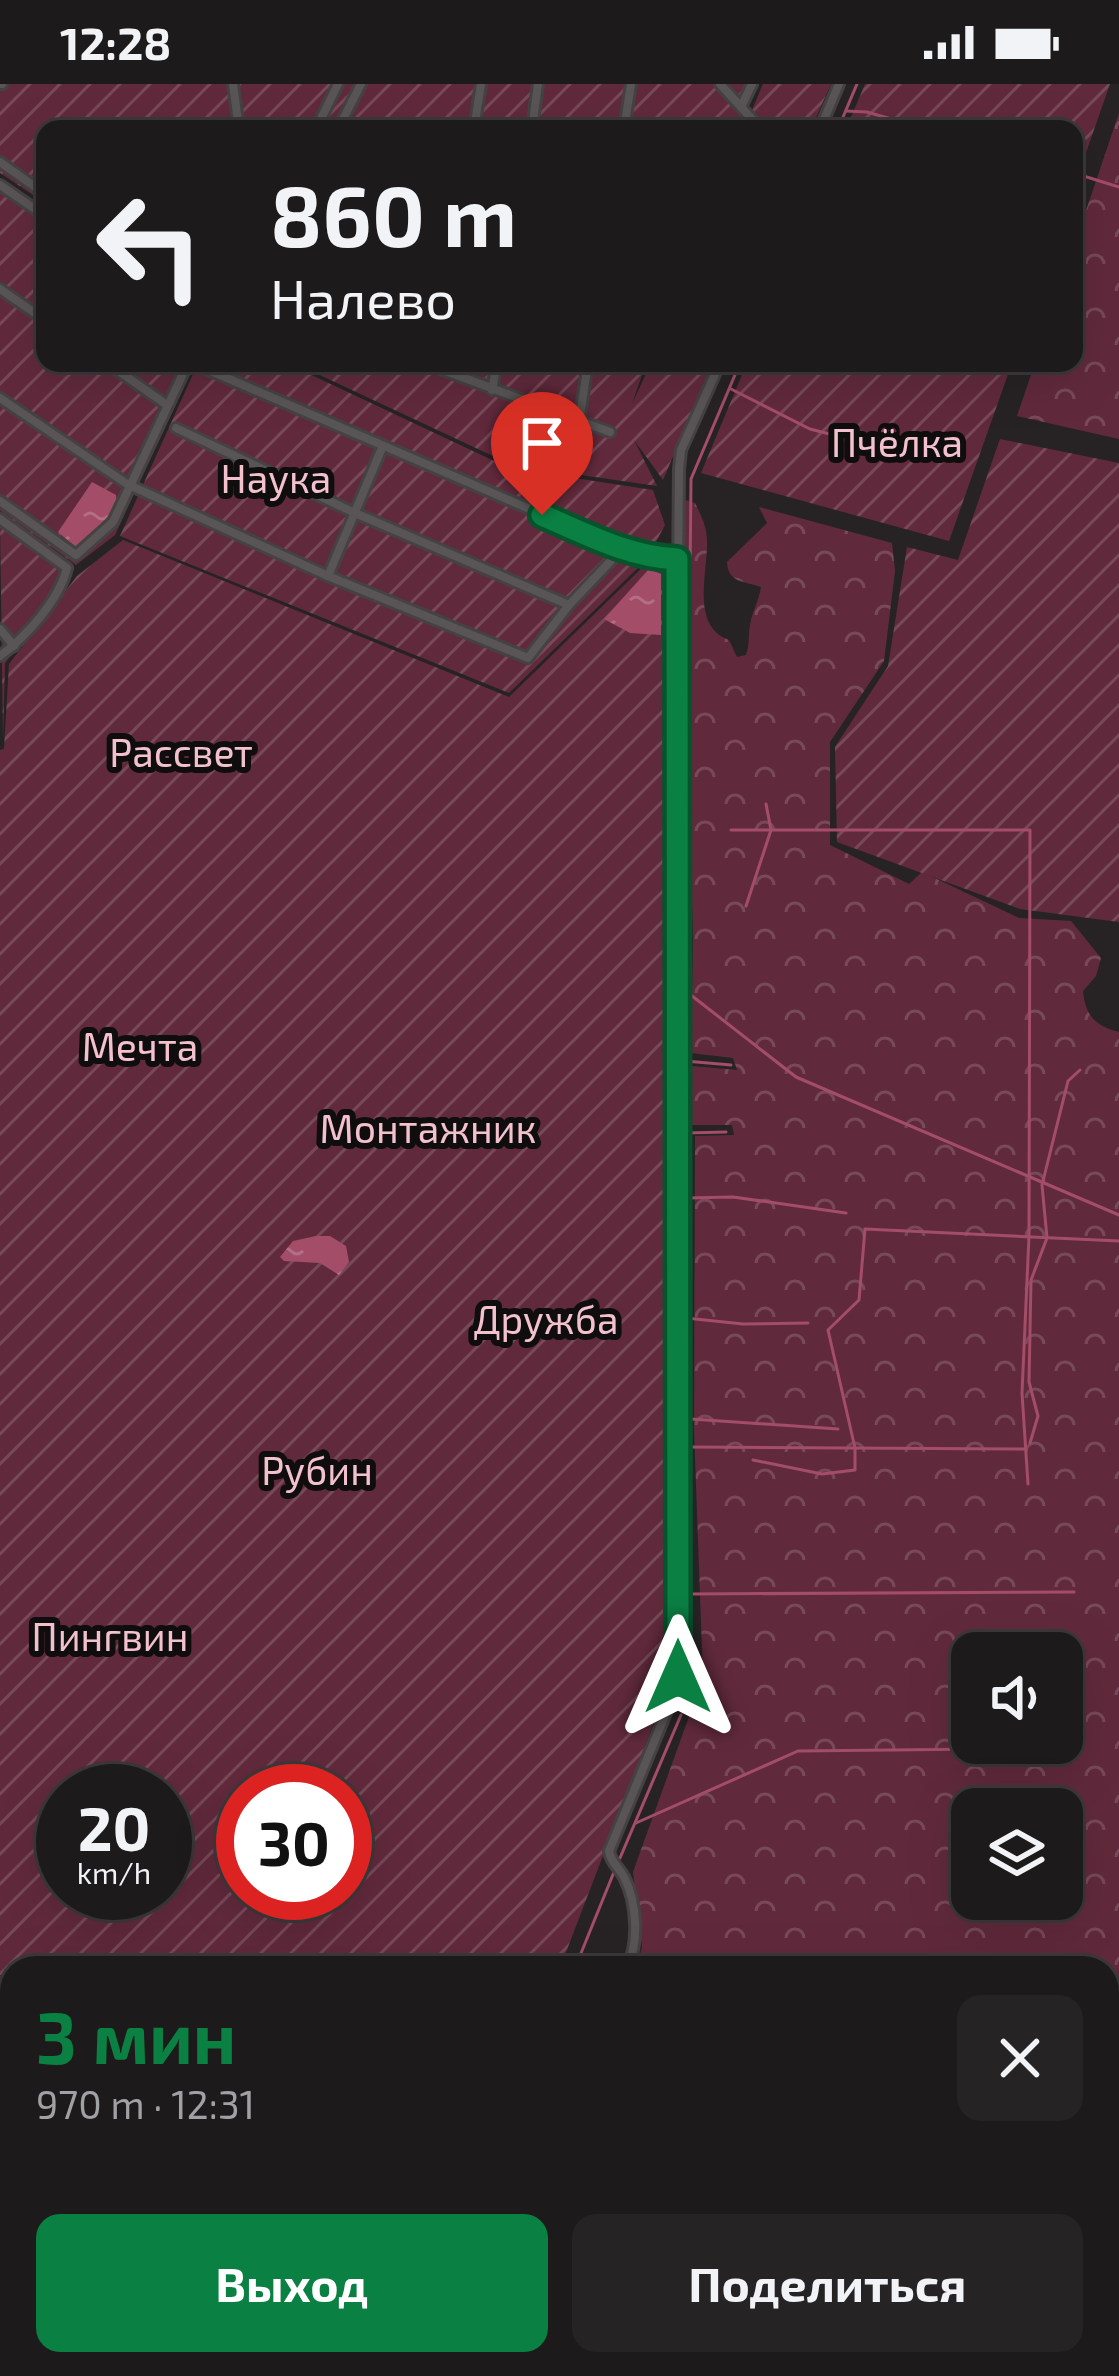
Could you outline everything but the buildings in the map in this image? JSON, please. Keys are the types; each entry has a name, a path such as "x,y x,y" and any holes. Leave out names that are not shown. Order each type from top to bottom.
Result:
{"street":[{"path":"233,84 238,120"},
{"path":"320,120 338,84"},
{"path":"343,120 361,84"},
{"path":"475,120 481,84"},
{"path":"533,120 538,84"},
{"path":"625,120 631,84"},
{"path":"720,84 753,120"},
{"path":"741,107 752,84"},
{"path":"824,120 838,84"},
{"path":"0,162 36,188"},
{"path":"28,182 36,181"},
{"path":"0,185 36,210"},
{"path":"0,289 36,314"},
{"path":"119,372 167,405"},
{"path":"0,501 76,555 113,522 184,372"},
{"path":"213,372 622,549 677,559"},
{"path":"447,372 610,432"},
{"path":"492,390 495,372"},
{"path":"579,422 587,372"},
{"path":"631,1956 636,1944 627,1886 609,1851 673,1702 678,1677 677,559 681,450 716,372"},
{"path":"0,398 128,484 328,576 527,658 569,604 622,549"},
{"path":"176,428 355,513 569,604"},
{"path":"328,576 382,448"},
{"path":"0,519 67,568 63,585 14,646 0,656"},
{"path":"0,628 14,646"}],"green space":[{"path":"0,84 335,84 317,120 36,120 36,197 0,173"},
{"path":"344,84 758,84 739,120 325,120"},
{"path":"763,84 831,84 815,120 748,120"},
{"path":"865,84 1110,84 1083,161 1083,120 850,120"},
{"path":"1119,113 1119,439 1017,416 1032,372 1083,372 1083,219"},
{"path":"0,182 36,205 36,372 191,372 115,535 76,565 0,511"},
{"name":"Наука","path":"194,372 305,372 509,468 653,490 665,525 646,560 509,693 120,536"},
{"path":"313,372 643,372 632,404 647,372 709,372 663,480 634,440 657,486 512,465"},
{"name":"Пчёлка","path":"743,372 1009,372 949,541 701,473"},
{"path":"1000,439 1119,463 1119,922 1020,909 837,842 835,747 888,666 907,547 958,560"},
{"path":"686,500 695,503 707,541 705,611 737,657 746,655 761,587 734,578 727,562 767,523 759,507 892,543 895,571 884,661 830,742 830,845 909,884 922,872 1019,918 1071,921 1101,958 1096,976 1083,991 1093,1018 1119,1032 1119,1956 639,1956 633,1872 703,1678 694,1429 695,1136 734,1135 732,1125 690,1125 692,1066 737,1070 733,1058 691,1053 693,937 681,507"},
{"path":"0,519 71,569 67,584 5,663 3,739"},
{"path":"123,540 509,697 649,561 666,569 669,1683 565,1956 0,1956 0,750 4,749 9,664 77,576"}],"water":[{"path":"92,482 116,495 117,506 78,549 58,532"},
{"path":"649,569 661,574 661,635 630,633 604,619"},
{"path":"330,1236 346,1246 349,1262 339,1275 320,1263 280,1257 293,1241"}],"waterway":[{"path":"842,120 857,84"},
{"path":"846,111 895,120"},
{"path":"1083,176 1119,187"},
{"path":"686,977 691,479 736,372"},
{"path":"731,389 810,429 892,450"},
{"path":"746,906 771,830 766,804"},
{"path":"731,830 1030,830 1029,1236 1022,1393 1028,1484"},
{"path":"686,991 690,1488"},
{"path":"687,992 796,1077 1119,1215"},
{"path":"685,1061 731,1065"},
{"path":"1030,1443 1038,1416 1029,1382 1031,1280 1047,1238 1042,1185 1068,1081 1080,1070"},
{"path":"686,1133 726,1132"},
{"path":"687,1198 733,1197 846,1213"},
{"path":"753,1460 822,1474 855,1470 855,1448 828,1330 859,1300 865,1229 1119,1241"},
{"path":"686,1318 743,1324 808,1323"},
{"path":"691,1419 838,1429"},
{"path":"690,1447 1024,1449"},
{"path":"684,1706 690,1692 690,1495"},
{"path":"690,1594 1074,1592"},
{"path":"620,1858 681,1715"},
{"path":"636,1823 798,1751 951,1749"},
{"path":"580,1956 614,1872"}],"route":[{"path":"542,515 622,549 677,559 678,1677"}],"park label":[{"name":"Рассвет","path":"181,753"},
{"name":"Мечта","path":"140,1047"},
{"name":"Монтажник","path":"428,1129"},
{"name":"Дружба","path":"546,1320"},
{"name":"Рубин","path":"317,1471"},
{"name":"Пингвин","path":"110,1637"}]}
